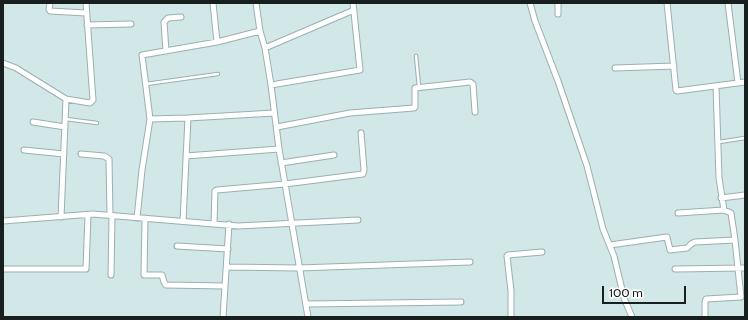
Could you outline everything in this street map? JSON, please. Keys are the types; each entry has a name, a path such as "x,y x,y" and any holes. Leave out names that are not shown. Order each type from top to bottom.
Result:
{"street":[{"path":"50,3 50,11 86,12"},
{"path":"3,63 16,68 66,99 90,103 92,101 86,3"},
{"path":"213,3 217,42"},
{"path":"256,3 260,31 265,48 291,224 308,317"},
{"path":"270,85 360,70 353,3"},
{"path":"530,3 587,166 603,229 614,256 624,298 632,317"},
{"path":"558,3 558,14"},
{"path":"667,3 675,87 677,91 745,82"},
{"path":"728,3 738,83"},
{"path":"265,48 354,10"},
{"path":"166,50 164,22 168,18 181,17"},
{"path":"87,25 131,24"},
{"path":"137,218 142,170 150,119 142,55 217,42 260,31"},
{"path":"616,68 674,66"},
{"path":"276,127 350,113 414,108 414,89 472,83 475,112"},
{"path":"716,86 719,178 724,210"},
{"path":"61,217 66,99"},
{"path":"150,119 274,113"},
{"path":"183,221 188,118"},
{"path":"33,122 65,127"},
{"path":"214,224 216,191 364,174 361,133"},
{"path":"186,156 279,149"},
{"path":"24,150 64,154"},
{"path":"81,154 104,156 109,159 111,275"},
{"path":"281,163 334,155"},
{"path":"722,198 745,195"},
{"path":"678,213 724,210 731,213 741,297 706,299 704,302 705,317"},
{"path":"3,269 86,269 88,215"},
{"path":"3,221 88,215 229,224 238,226 358,220"},
{"path":"145,218 144,275 162,275 166,285 225,286"},
{"path":"223,317 229,224"},
{"path":"610,245 667,237 670,250 687,248 695,242 735,240"},
{"path":"177,246 228,249"},
{"path":"511,317 511,291 507,256 542,252"},
{"path":"226,267 299,268 470,262"},
{"path":"675,269 745,268"},
{"path":"306,304 461,302"}],"lane":[{"path":"416,56 419,88"},
{"path":"146,84 218,74"},
{"path":"65,118 98,123"},
{"path":"718,142 745,138"}]}
